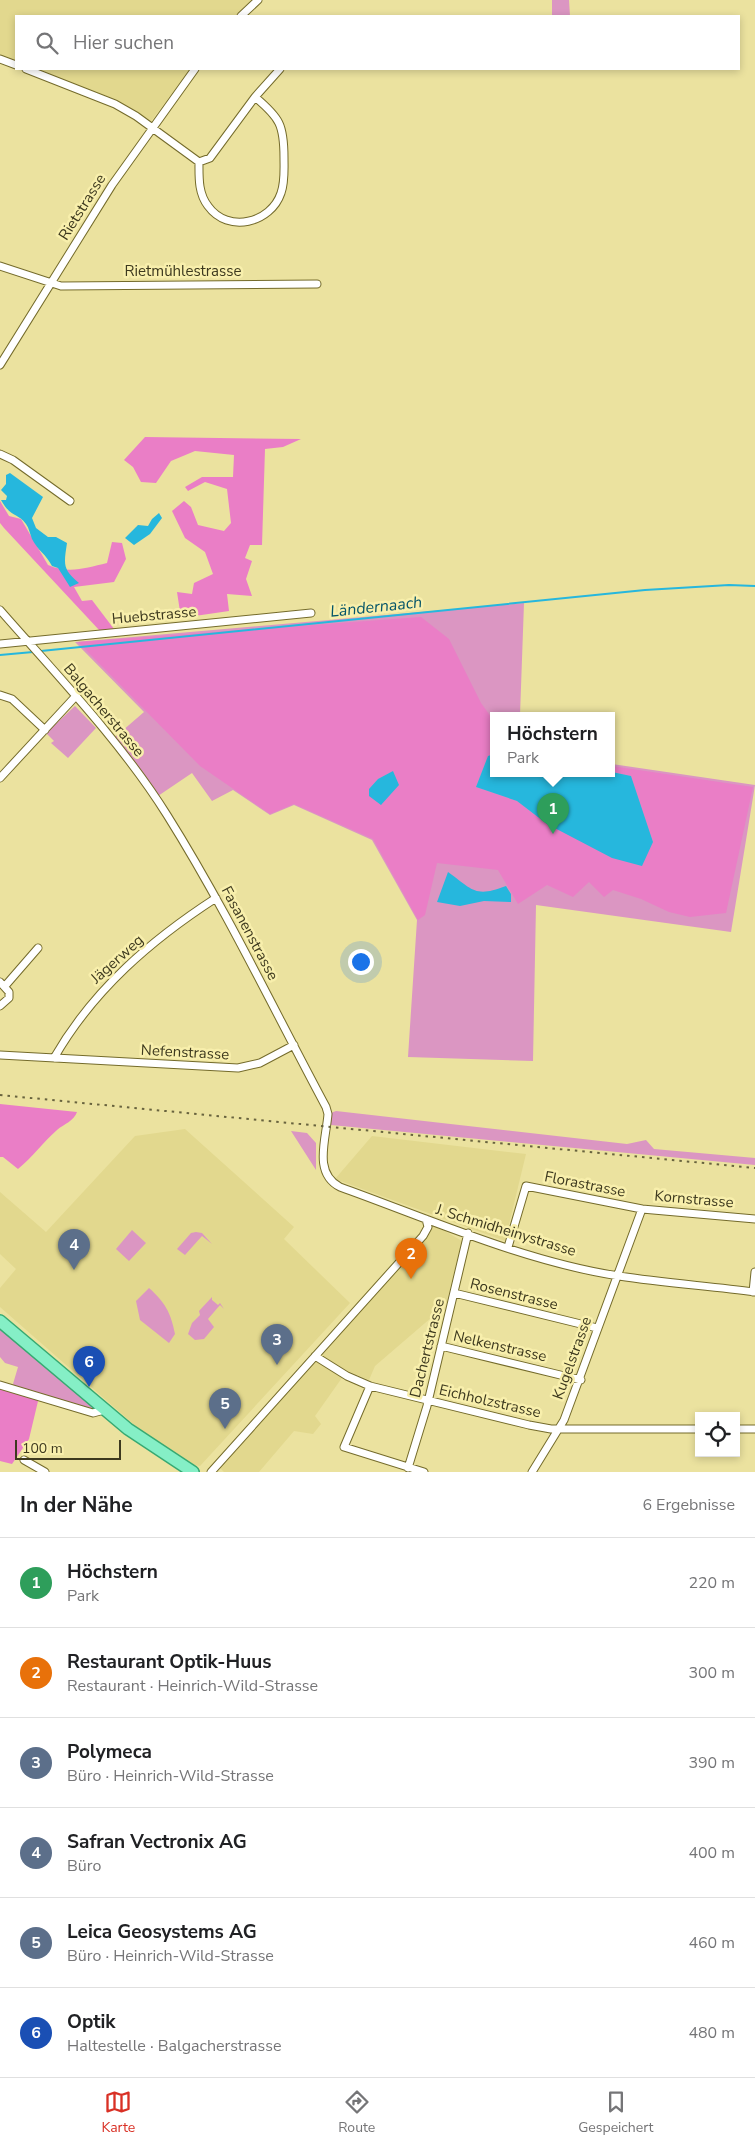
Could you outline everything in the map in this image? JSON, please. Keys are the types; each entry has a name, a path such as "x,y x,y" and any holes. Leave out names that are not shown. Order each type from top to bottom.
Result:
{"main road":[{"path":"0,1321 104,1410 150,1445 193,1472"}],"street":[{"path":"242,15 258,0"},
{"path":"0,59 15,65"},
{"path":"29,70 115,104 136,116 151,129 199,162"},
{"name":"Rietstrasse","path":"0,366 112,185 194,70"},
{"path":"199,162 210,158 255,97 279,70"},
{"path":"199,162 201,192 208,206 221,217 239,222 249,222 262,217 273,209 282,191 284,136 277,117 255,97"},
{"name":"Rietmühlestrasse","path":"0,266 50,284 61,286 317,284"},
{"path":"0,454 13,460 70,501"},
{"name":"Balgacherstrasse","path":"0,610 75,697 143,782 180,834"},
{"name":"Huebstrasse","path":"0,644 311,613"},
{"path":"0,695 12,700 45,730"},
{"path":"0,778 75,697"},
{"name":"Fasanenstrasse","path":"180,834 294,1045"},
{"name":"Jägerweg","path":"54,1058 78,1019 98,994 178,923 216,898"},
{"path":"0,1006 9,998 9,992 3,984 38,948"},
{"name":"Nefenstrasse","path":"0,1055 238,1068 260,1063 294,1045"},
{"name":"J. Schmidheinystrasse","path":"294,1045 326,1107 328,1114 323,1168 329,1179 340,1187 426,1219 558,1262 618,1276 754,1292"},
{"name":"Florastrasse","path":"508,1247 526,1186 642,1209"},
{"name":"Kornstrasse","path":"618,1276 642,1209 755,1219"},
{"path":"211,1472 423,1236 428,1227 426,1219"},
{"name":"Dachertstrasse","path":"408,1468 428,1400 468,1233"},
{"path":"754,1292 755,1272"},
{"name":"Kugelstrasse","path":"532,1472 561,1428 581,1380 597,1328 618,1276"},
{"name":"Rosenstrasse","path":"454,1293 597,1328"},
{"name":"Nelkenstrasse","path":"441,1346 581,1380"},
{"name":"Eichholzstrasse","path":"315,1356 348,1376 370,1386 551,1430 561,1428 695,1429"},
{"path":"0,1385 93,1413 104,1410"},
{"path":"370,1386 344,1447 424,1472"},
{"path":"740,1429 755,1428"},
{"path":"24,1460 45,1472"}],"shaded area":[{"path":"0,0 252,0 237,15 15,15 15,62 0,55"},
{"path":"552,0 569,0 570,15 552,15"},
{"path":"36,70 189,70 149,124"},
{"path":"145,437 301,439 283,447 265,449 262,545 250,545 245,558 252,561 246,579 252,596 227,594 229,611 181,618 177,592 192,594 194,583 213,574 205,552 185,538 172,511 184,501 191,507 198,525 224,531 231,523 227,489 205,482 188,491 185,487 202,477 233,477 234,455 195,451 171,461 156,483 141,482 133,467 124,460"},
{"path":"0,501 9,516 21,519 48,565 56,568 70,570 107,563 112,542 122,543 126,559 114,582 74,587 82,601 92,600 114,629 100,631 4,528 0,523"},
{"path":"524,603 520,712 490,712 490,777 615,777 615,764 755,785 731,932 536,905 533,1061 408,1057 417,920 372,840 294,805 270,815 233,790 212,801 192,773 158,796 114,738 144,712 75,642"},
{"path":"421,617 449,639 481,703 490,715 490,755 488,756 476,787 517,801 547,824 653,842 631,776 615,773 615,766 753,787 726,913 690,917 669,912 641,899 613,890 604,897 589,882 573,897 547,885 518,904 498,870 437,863 425,915 418,920 373,839 294,804 270,814 200,766 78,642","holes":["393,771 399,785 369,796 369,789 378,779"]},
{"path":"75,706 96,728 68,758 51,743 54,741 46,733"},
{"path":"0,1104 77,1112 74,1118 57,1130 18,1169 3,1157 0,1157"},
{"path":"336,1111 627,1144 646,1140 654,1149 755,1158 755,1165 331,1125 331,1113"},
{"path":"185,1129 294,1227 284,1239 350,1303 200,1466 194,1465 139,1429 0,1307 0,1288 16,1269 0,1254 0,1192 46,1232 135,1136"},
{"path":"291,1131 307,1133 316,1143 316,1170"},
{"path":"372,1136 526,1154 505,1241 335,1179"},
{"path":"433,1224 462,1241 446,1305 375,1366 369,1380 322,1360 344,1375 315,1416 321,1424 313,1434 294,1431 259,1472 224,1472 217,1465"},
{"path":"132,1230 146,1243 129,1261 116,1249"},
{"path":"191,1233 202,1233 212,1244 202,1236 185,1255 177,1249"},
{"path":"149,1288 167,1308 172,1320 175,1334 169,1343 140,1320 136,1301"},
{"path":"212,1297 212,1300 218,1305 220,1303 224,1309 220,1305 208,1319 214,1327 204,1339 195,1340 188,1334 192,1323 200,1315 199,1311"},
{"path":"0,1327 90,1404 93,1409 15,1387 13,1384 18,1367 5,1363 0,1357"},
{"path":"0,1386 39,1397 29,1439 12,1464 0,1461"}],"water":[{"path":"10,473 43,497 32,518 36,528 48,537 56,537 67,543 65,556 67,570 79,583 70,587 58,568 52,566 34,543 26,524 11,512 1,500 6,500 7,496 1,490 6,484 6,475"},
{"path":"159,513 162,518 150,534 134,545 125,538 138,525 148,526"},
{"path":"490,755 490,777 615,777 615,773 631,776 653,842 642,866 612,858 547,824 517,801 476,787 488,756"},
{"path":"393,771 399,785 381,805 369,796 369,789 378,779"},
{"path":"448,872 469,888 481,892 496,890 506,886 511,894 511,902 484,901 460,906 437,902"}],"waterway":[{"name":"Ländernaach","path":"41,651 645,590 729,585 755,586"},
{"name":"Ländernaach","path":"0,655 33,652"}],"railway":[{"path":"0,1095 755,1168"}],"place":[{"name":"Höchstern","path":"553,834"},
{"name":"Safran Vectronix AG","path":"74,1270"},
{"name":"Restaurant Optik-Huus","path":"411,1279"},
{"name":"Polymeca","path":"277,1365"},
{"name":"Optik","path":"89,1387"},
{"name":"Leica Geosystems AG","path":"225,1429"}]}
